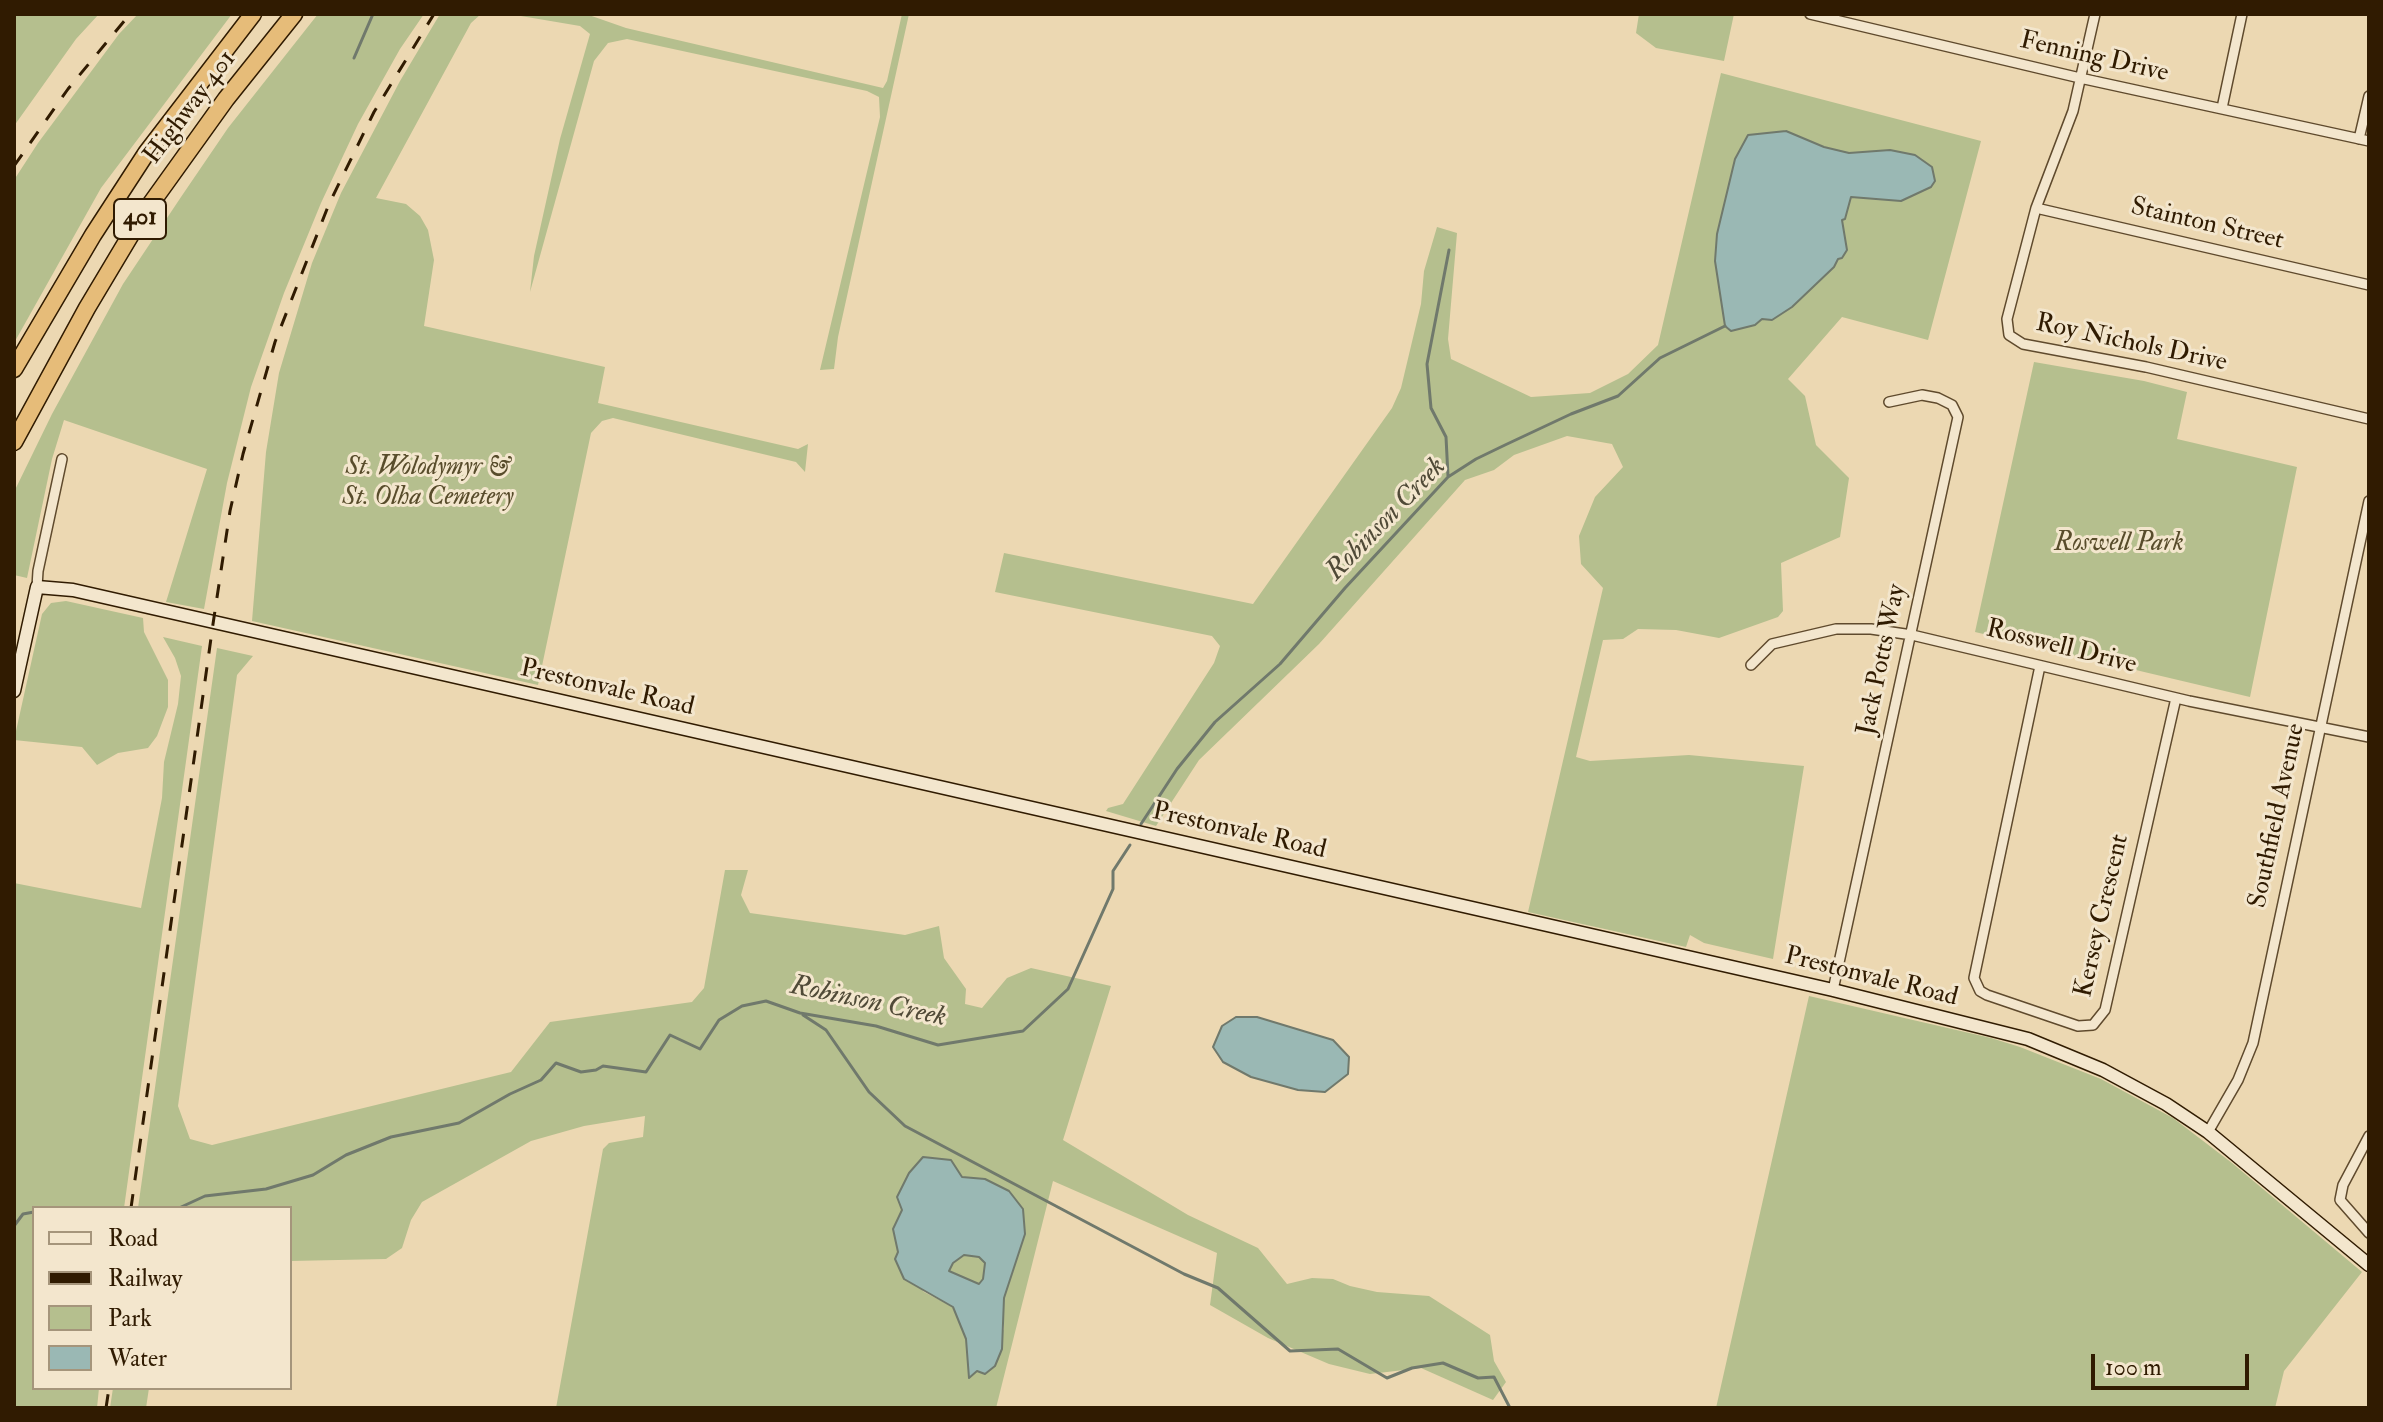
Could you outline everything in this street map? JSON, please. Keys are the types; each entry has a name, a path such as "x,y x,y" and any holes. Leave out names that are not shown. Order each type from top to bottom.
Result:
{"highway":[{"name":"Highway 401","path":"14,369 93,235 147,152 253,14"},
{"name":"Highway 401","path":"14,442 87,308 142,216 226,99 294,14"}],"street":[{"name":"Fenning Drive","path":"1810,14 2080,78 2364,140"},
{"name":"Roy Nichols Drive","path":"2095,14 2073,111 2036,208 2007,319 2007,330 2012,339 2054,351 2146,367 2369,419"},
{"path":"2222,108 2242,14"},
{"path":"2364,140 2369,96"},
{"name":"Stainton Street","path":"2036,208 2369,285"},
{"name":"Jack Potts Way","path":"1833,990 1958,417 1952,405 1938,398 1922,395 1889,402"},
{"path":"14,691 62,459"},
{"name":"Southfield Avenue","path":"2208,1132 2238,1080 2253,1043 2369,501"},
{"name":"Prestonvale Road","path":"37,587 73,590 1833,990 2028,1039 2073,1056 2137,1088 2208,1132 2369,1265"},
{"name":"Rosswell Drive","path":"1751,665 1772,644 1836,629 1871,629 1912,635 2176,698 2369,737"},
{"name":"Kersey Crescent","path":"2040,666 1974,978 1980,991 1987,995 2078,1026 2093,1025 2105,1010 2176,698"},
{"path":"2369,1136 2343,1185 2340,1200 2369,1233"}],"green space":[{"path":"14,14 99,14 76,39 14,126"},
{"path":"138,14 232,14 101,188 14,343 14,180 119,34"},
{"path":"318,14 424,14 400,49 358,124 284,293 251,387 227,483 204,609 166,602 207,469 64,420 52,459 27,578 14,575 14,492 52,414 123,284 228,128"},
{"name":"St. Wolodymyr & St. Olha Cemetery","path":"440,14 481,14 471,23 376,198 406,204 420,216 428,230 434,260 424,326 605,367 598,403 798,449 808,444 805,472 796,462 613,418 602,421 591,433 538,685 252,621 266,452 279,373 312,263 341,193 400,81"},
{"path":"509,14 586,14 626,28 883,88 902,14 909,14 838,337 834,369 820,370 880,117 879,97 867,91 627,39 608,43 594,61 530,292 534,256 560,139 590,34 580,26"},
{"path":"1639,14 1734,14 1724,61 1656,48 1636,33"},
{"path":"1721,73 1981,141 1928,340 1842,317 1788,379 1805,396 1816,445 1849,478 1840,537 1781,563 1783,611 1778,617 1719,638 1676,630 1638,629 1623,639 1603,640 1576,757 1590,761 1689,755 1804,766 1773,959 1704,943 1690,935 1686,947 1528,912 1603,588 1581,564 1579,536 1595,497 1623,467 1612,444 1567,436 1514,455 1494,470 1465,480 1319,644 1199,760 1156,826 1106,811 1123,804 1214,663 1220,646 1212,636 995,592 1004,553 1253,604 1392,408 1401,388 1421,304 1424,271 1437,227 1457,233 1448,339 1451,359 1531,397 1590,393 1628,374 1658,345"},
{"name":"Roswell Park","path":"2034,362 2144,381 2187,392 2177,439 2297,467 2250,697 1975,632"},
{"path":"66,601 143,618 144,632 168,680 168,707 157,736 148,748 118,753 97,765 82,747 14,740 42,614 51,603"},
{"path":"163,637 202,646 124,1206 32,1206 32,1390 99,1390 97,1408 14,1408 14,883 141,908 162,798 164,762 178,704 181,676"},
{"path":"217,648 253,656 237,675 178,1106 190,1139 212,1145 511,1072 550,1022 692,1002 704,988 725,870 748,870 741,895 750,913 905,935 939,926 944,958 966,989 965,1004 982,1008 1007,978 1031,968 1111,986 1063,1140 1188,1215 1258,1248 1287,1284 1312,1278 1333,1279 1377,1292 1429,1296 1490,1335 1494,1361 1506,1382 1493,1400 1421,1368 1370,1374 1329,1364 1268,1338 1210,1305 1217,1253 1053,1181 996,1408 556,1408 603,1149 609,1143 643,1137 645,1116 584,1126 531,1141 422,1202 411,1220 402,1248 386,1259 292,1261 292,1206 138,1206","holes":["962,1177 985,1179 1025,1234 1004,1298 1004,1329 977,1371 969,1378 966,1339 953,1307 924,1292 895,1259 898,1252 893,1229 902,1210"]},
{"path":"1809,996 1991,1038 2101,1079 2173,1118 2362,1272 2284,1371 2275,1408 1716,1408"},
{"path":"964,1255 979,1257 985,1263 983,1279 979,1284 948,1270"},
{"path":"113,1390 149,1390 146,1408 110,1408"}],"water":[{"path":"1786,131 1824,147 1849,153 1890,150 1915,155 1932,167 1935,181 1931,187 1901,201 1851,197 1845,219 1842,220 1847,250 1834,267 1792,307 1772,320 1762,319 1755,325 1731,331 1725,326 1715,261 1717,234 1735,159 1748,135"},
{"path":"1236,1017 1257,1017 1333,1040 1349,1057 1348,1074 1325,1092 1298,1090 1251,1077 1223,1062 1213,1047 1222,1026"},
{"path":"923,1157 951,1160 962,1177 985,1179 1009,1191 1023,1209 1025,1234 1004,1298 1002,1349 995,1366 985,1374 977,1371 969,1378 966,1339 953,1307 904,1279 895,1259 898,1252 893,1229 902,1210 897,1197 909,1173","holes":["964,1255 979,1257 985,1263 983,1279 979,1284 949,1271 953,1263"]}],"waterway":[{"path":"354,58 373,14"},
{"path":"1448,476 1446,437 1431,408 1427,364 1449,250"},
{"name":"Robinson Creek","path":"1141,824 1177,769 1215,722 1280,664 1345,588 1448,477 1505,445 1618,396 1660,358 1725,326"},
{"name":"Robinson Creek","path":"183,1206 205,1196 266,1189 313,1175 346,1155 391,1137 459,1123 541,1080 556,1063 581,1072 603,1066 646,1072 670,1035 700,1049 719,1020 742,1006 766,1001 800,1013 876,1026 938,1045 1023,1031 1068,989 1113,889 1113,871 1130,845"},
{"path":"803,1015 826,1030 869,1092 905,1126 1184,1274 1218,1288 1290,1351 1338,1349 1387,1378 1412,1368 1443,1363 1478,1378 1494,1377 1510,1408"},
{"name":"Robinson Creek","path":"14,1226 23,1214 32,1212"}],"railway":[{"path":"14,166 68,89 130,14"},
{"path":"131,1206 213,624 230,511 243,454 275,342 329,204 374,112 434,14"},
{"path":"106,1408 109,1390"}]}
